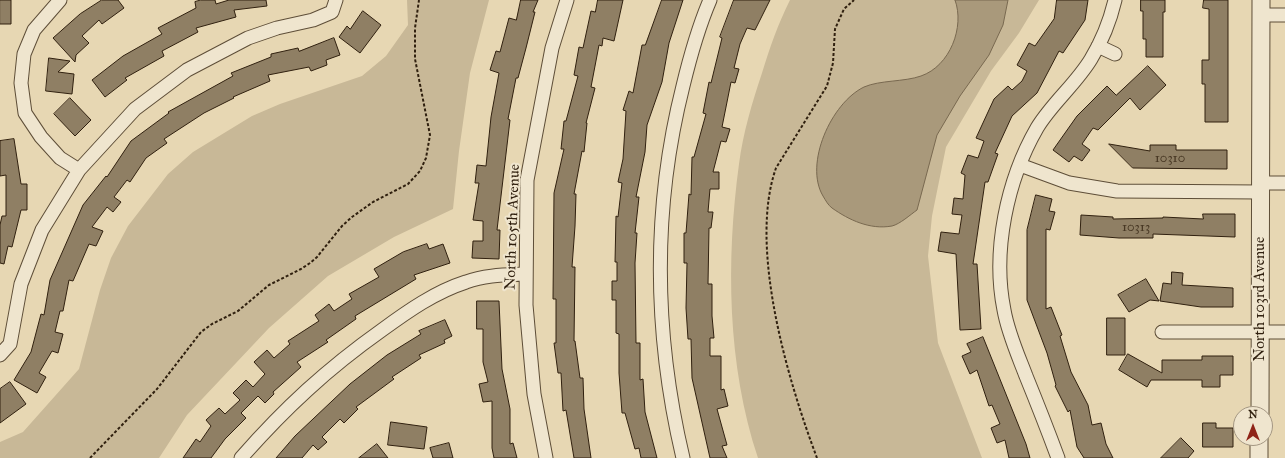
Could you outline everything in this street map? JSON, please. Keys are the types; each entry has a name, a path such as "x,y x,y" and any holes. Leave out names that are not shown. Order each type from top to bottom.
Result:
{"street":[{"path":"0,355 10,344 22,284 42,230 79,170 135,109 187,70 248,38 278,28 313,20 332,12 336,0"},
{"name":"North 105th Avenue","path":"546,458 534,394 528,338 526,274 527,180 552,48 567,0"},
{"path":"683,458 671,399 662,332 659,269 666,175 678,104 693,46 710,0"},
{"path":"1058,458 1015,348 1004,310 1000,266 1001,235 1008,203 1020,165 1037,129 1051,108 1091,60 1106,31 1115,0"},
{"path":"57,1 34,30 24,54 21,83 26,113 42,137 60,158 79,170"},
{"path":"1261,7 1285,15"},
{"name":"North 103rd Avenue","path":"1260,406 1261,7"},
{"path":"1098,46 1115,54"},
{"path":"1020,165 1069,183 1116,191 1260,187 1285,184"},
{"path":"241,458 270,425 321,376 342,358 404,313 453,286 468,281 484,277 526,274"},
{"path":"1162,332 1285,332"},
{"path":"1259,458 1260,446"}],"path":[{"path":"90,458 160,385 201,332 212,324 238,312 269,285 306,266 317,257 342,226 352,217 373,202 408,184 420,171 426,158 430,135 415,59 415,28 419,0"},
{"path":"816,458 798,400 775,314 768,258 767,209 776,168 827,86 833,63 835,28 844,9 854,0"}],"shaded area":[{"path":"407,0 489,0 470,73 459,151 453,209 394,237 328,276 269,328 187,415 159,458 0,458 0,442 23,432 79,369 100,290 111,258 128,226 168,174 193,152 252,116 280,104 362,76 386,56 408,25"},
{"path":"790,0 1039,0 1019,33 991,71 946,147 932,216 928,256 938,343 982,458 758,458 748,423 740,386 735,349 731,275 732,237 739,164 745,129 771,45"},
{"path":"955,0 1008,0 1003,25 989,55 960,96 937,135 917,210 892,226 876,227 853,220 829,206 818,183 817,168 819,152 824,136 841,106 852,95 864,87 877,83 921,76 940,64 953,44 956,33 958,11"}],"building":[{"path":"0,0 11,0 11,24 0,24"},
{"path":"102,0 118,0 124,8 102,24 99,20 82,36 89,43 76,55 75,62 53,38 80,14"},
{"path":"201,0 215,0 216,4 229,0 266,0 267,6 234,10 236,17 196,28 198,32 162,51 164,56 125,78 127,80 105,97 92,80 123,56 162,34 158,28 196,8 195,2"},
{"path":"521,0 538,0 533,12 535,12 518,78 516,78 508,119 510,120 497,230 500,230 499,259 472,258 473,241 483,241 483,221 473,220 479,183 475,183 477,165 486,166 491,117 499,73 490,70 496,51 500,52 509,18 516,20"},
{"path":"598,0 623,0 614,41 603,38 602,46 599,45 591,87 595,88 586,123 584,152 582,151 574,194 576,194 572,267 575,267 574,341 580,378 583,378 584,409 591,458 574,458 566,410 563,411 561,373 558,373 554,343 556,343 556,299 553,299 554,193 564,149 561,149 564,121 566,121 578,76 574,75 579,47 583,48 591,11 595,12"},
{"path":"662,0 683,0 669,43 662,82 647,125 645,152 636,197 639,197 635,233 637,233 635,263 636,343 640,343 640,380 643,379 645,412 657,458 641,458 639,448 635,449 625,413 622,413 619,373 619,334 616,333 616,300 612,300 612,281 617,281 617,262 615,262 616,216 618,217 622,183 618,182 623,159 626,111 623,110 629,91 633,93 642,45 645,45"},
{"path":"734,0 770,0 755,30 747,28 740,44 734,68 739,69 735,83 731,82 722,127 730,129 726,142 721,141 713,172 719,172 719,189 710,189 708,212 713,212 711,228 709,228 708,284 712,284 714,338 710,338 710,356 721,356 721,390 724,389 728,406 717,409 727,445 722,446 727,458 710,458 692,378 691,339 688,339 686,308 687,263 684,263 684,233 686,233 689,194 691,195 692,157 694,157 706,114 703,113 709,82 711,83 722,38 720,37"},
{"path":"1057,0 1088,0 1085,20 1063,53 1059,51 1037,93 1012,116 995,153 998,154 988,182 985,182 973,264 977,264 981,329 960,330 956,254 938,251 941,232 959,234 962,215 952,214 954,198 963,199 965,175 961,173 968,155 978,158 984,141 976,138 994,99 1008,86 1012,90 1022,81 1027,71 1017,65 1029,43 1035,46 1054,19"},
{"path":"1141,0 1165,0 1165,12 1163,12 1163,57 1146,57 1146,39 1143,39 1143,11 1141,11"},
{"path":"1204,0 1228,0 1228,122 1205,122 1205,84 1202,84 1202,60 1209,60 1209,9 1203,8"},
{"path":"363,11 381,25 360,53 339,37 347,26 350,29"},
{"path":"334,38 340,55 326,60 327,65 311,71 309,67 268,75 270,81 233,97 234,98 204,113 164,139 167,143 146,158 130,182 127,180 114,197 121,202 113,212 107,207 92,227 103,231 96,246 89,244 73,281 69,280 63,311 60,311 55,332 63,334 58,353 52,351 39,373 46,377 37,393 14,380 31,352 41,314 44,315 50,280 83,205 106,176 107,177 131,141 169,113 168,112 233,76 231,73 271,57 271,54 298,48 299,51"},
{"path":"49,58 70,61 58,72 74,74 72,94 46,91"},
{"path":"1148,66 1166,85 1140,110 1130,98 1098,130 1093,128 1082,144 1090,150 1082,161 1074,156 1069,162 1053,150 1077,116 1107,86 1116,95"},
{"path":"70,98 91,120 75,136 54,114"},
{"path":"14,139 21,184 27,184 27,210 21,210 12,247 8,246 4,264 0,263 0,225 2,216 6,216 6,175 0,176 0,141"},
{"path":"1109,144 1150,151 1150,145 1176,145 1176,150 1227,150 1227,169 1133,168"},
{"path":"1036,195 1052,199 1049,211 1055,212 1050,230 1046,229 1046,309 1051,307 1062,335 1060,336 1071,372 1088,405 1092,425 1101,423 1106,444 1113,458 1084,458 1077,447 1070,410 1068,412 1055,386 1056,385 1047,353 1027,300 1027,230"},
{"path":"1203,214 1235,214 1235,237 1153,234 1153,238 1119,238 1080,235 1081,215 1113,217 1113,219 1163,217 1203,219"},
{"path":"427,244 429,249 443,244 450,263 414,275 416,279 355,316 356,319 326,340 328,342 297,362 301,367 273,392 274,394 265,403 258,396 241,413 246,418 225,439 211,458 183,458 196,439 200,442 211,426 206,420 219,408 225,414 240,400 233,393 246,380 253,387 265,374 254,362 267,350 274,358 290,344 288,341 319,321 315,315 329,304 334,311 352,299 349,294 379,277 374,269 403,252"},
{"path":"1172,272 1183,273 1182,285 1233,288 1233,307 1201,307 1160,301 1163,283 1171,284"},
{"path":"1146,279 1159,301 1150,300 1129,312 1118,295"},
{"path":"477,301 499,301 502,369 510,409 510,444 513,443 517,458 494,458 492,448 492,401 483,402 479,384 488,382 483,362 483,329 477,329"},
{"path":"1107,318 1125,318 1125,355 1107,355"},
{"path":"445,320 452,336 444,340 445,343 419,355 421,358 392,377 394,379 356,407 358,409 344,423 340,419 322,437 327,442 318,450 313,445 302,458 276,458 295,436 350,384 387,355 421,334 419,331"},
{"path":"983,337 1026,444 1030,458 1009,458 1005,440 997,443 991,428 1000,424 992,405 989,406 977,370 970,374 962,356 971,352 967,344"},
{"path":"1128,354 1162,373 1162,360 1202,360 1202,356 1233,356 1233,375 1220,375 1220,387 1202,387 1202,380 1151,380 1147,387 1119,370"},
{"path":"10,382 26,404 0,423 0,389"},
{"path":"391,422 427,427 424,449 388,445"},
{"path":"1203,423 1216,423 1216,428 1233,428 1233,447 1203,447"},
{"path":"1181,438 1194,451 1188,458 1161,458"},
{"path":"449,443 453,458 433,458 430,448"},
{"path":"377,444 388,458 359,458"}]}
